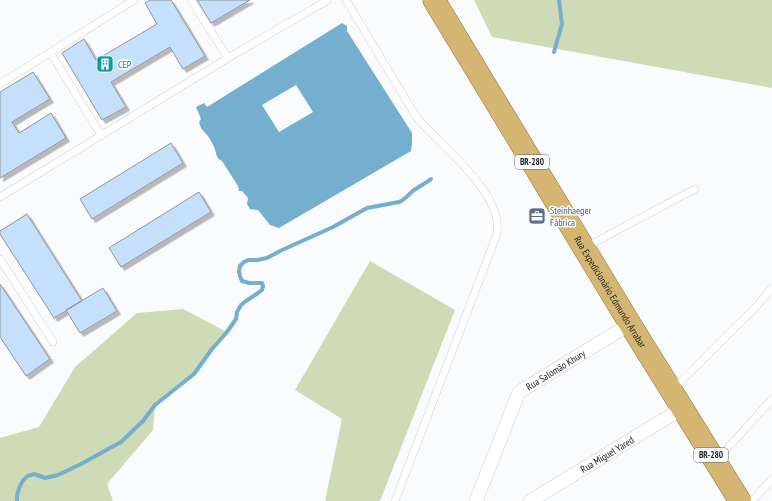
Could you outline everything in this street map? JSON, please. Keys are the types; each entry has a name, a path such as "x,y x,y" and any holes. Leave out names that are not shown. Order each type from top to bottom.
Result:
{"highway":[{"name":"Rua Expedicionário Edmundo Arrabar","path":"434,0 630,324 740,501"}],"street":[{"name":"Rua Salomão Khury","path":"476,501 519,392 630,324"},
{"name":"Rua Miguel Yared","path":"530,501 683,408"}],"lane":[{"path":"0,84 134,0"},
{"path":"191,0 228,58"},
{"path":"0,197 228,58 328,0"},
{"path":"346,0 417,118 446,147 482,188 493,208 498,223 497,234 395,501"},
{"path":"50,52 101,135"},
{"path":"584,248 695,189"},
{"path":"0,259 53,342"},
{"path":"672,390 772,288"},
{"path":"715,461 772,399"},
{"path":"752,501 772,479"}],"green space":[{"path":"474,0 772,0 772,88 492,37"},
{"path":"370,261 455,310 380,501 325,501 342,419 295,390"},
{"path":"183,309 227,332 212,349 194,374 155,405 153,430 107,484 113,501 0,501 0,438 39,427 75,367 137,313"}],"water":[{"path":"342,23 347,26 347,31 412,133 411,151 279,228 270,225 258,210 250,209 247,204 248,198 242,191 239,191 238,186 222,161 217,157 215,149 208,136 200,126 199,122 201,119 196,107 204,103 207,107","holes":["296,85 313,112 279,132 262,105"]}],"building":[{"name":"CEP","path":"150,0 171,0 205,56 183,69 170,47 111,82 126,107 102,120 62,53 84,39 96,60 157,24 145,3"},
{"path":"197,0 250,0 211,23"},
{"path":"33,72 50,99 12,122 19,133 51,113 66,138 0,178 0,92"},
{"path":"171,143 183,163 92,219 80,199"},
{"path":"199,192 211,212 121,267 109,248"},
{"path":"27,214 82,301 54,318 0,234 0,231"},
{"path":"0,284 50,359 26,376 0,337"},
{"path":"103,288 117,311 80,333 66,310"}],"waterway":[{"path":"554,52 562,24 559,0"},
{"path":"17,501 17,495 25,478 34,474 45,478 58,475 121,442 143,421 155,405 194,374 236,319 237,312 241,305 262,290 262,283 249,283 242,281 239,271 240,266 244,262 248,260 267,258 333,227 367,208 399,202 431,179"}],"place":[{"name":"CEP","path":"105,64"},
{"name":"Steinhaeger Fábrica","path":"537,216"}]}
